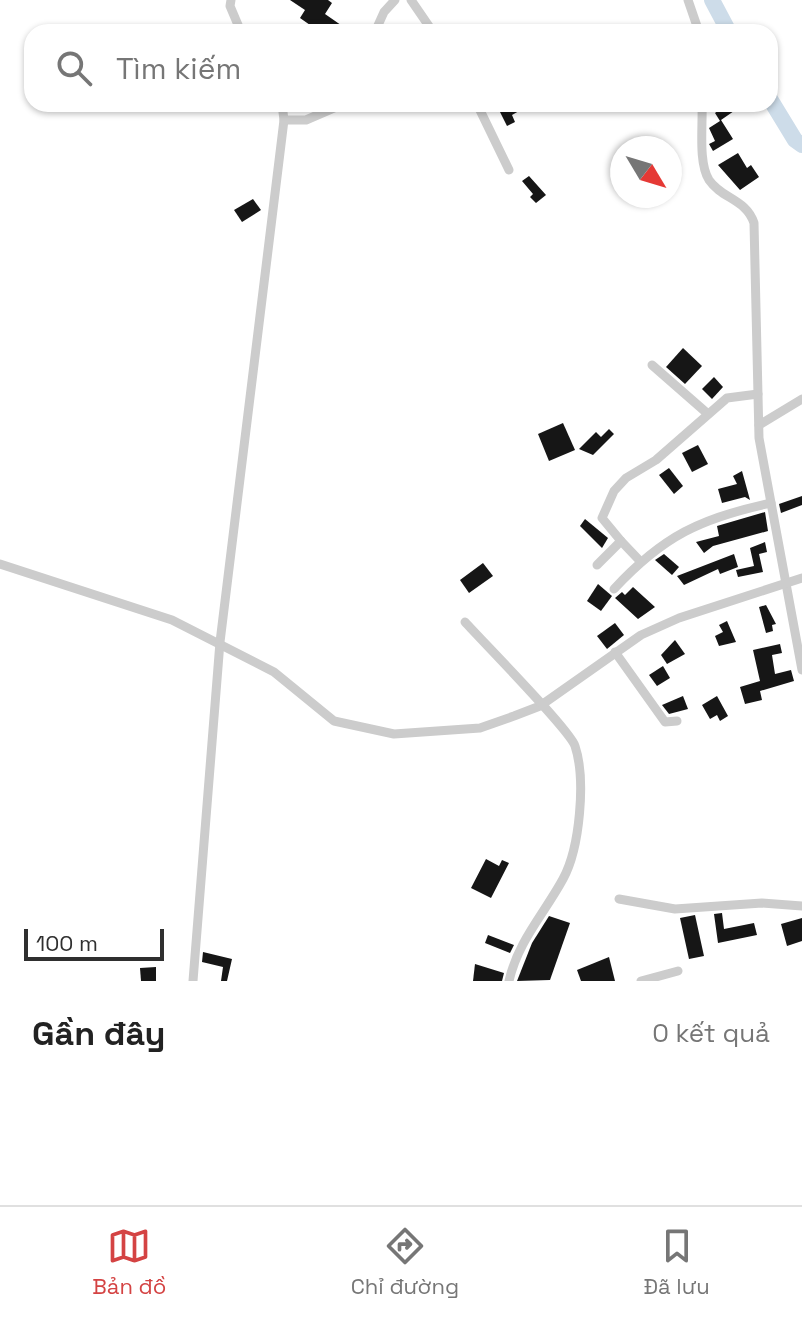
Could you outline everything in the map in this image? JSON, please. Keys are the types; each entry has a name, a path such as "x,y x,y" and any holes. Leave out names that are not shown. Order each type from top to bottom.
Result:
{"street":[{"path":"231,0 230,6 238,24"},
{"path":"379,24 395,0"},
{"path":"411,0 428,24"},
{"path":"688,0 696,24"},
{"path":"193,981 220,642 283,112"},
{"path":"284,120 306,120 324,112"},
{"path":"481,112 509,170"},
{"path":"702,112 705,171 718,189 751,212 754,223 759,425 802,670"},
{"path":"652,365 708,414"},
{"path":"640,561 602,518 614,491 727,398 758,394"},
{"path":"759,425 802,399"},
{"path":"614,589 640,561 694,524 771,503"},
{"path":"597,565 621,541"},
{"path":"0,564 172,620 274,672 334,721 394,734 480,728 540,706 615,652 679,618 802,578"},
{"path":"465,622 575,744 581,810 573,855 563,878 530,927 509,981"},
{"path":"615,652 665,722 677,721"},
{"path":"619,899 675,909 762,903 802,906"},
{"path":"641,981 678,971"}],"building":[{"path":"290,0 328,0 332,3 325,14 339,24 309,24 300,18 305,10"},
{"path":"500,112 517,112 512,115 515,122 507,126"},
{"path":"733,112 721,120 733,139 713,151 709,144 715,141 709,128 720,121 715,113"},
{"path":"738,153 747,168 751,165 759,177 740,190 718,165"},
{"path":"529,176 546,195 536,203 522,181"},
{"path":"253,199 261,210 242,222 234,210"},
{"path":"683,348 702,366 685,384 666,367"},
{"path":"714,377 723,387 712,399 702,389"},
{"path":"563,423 575,450 549,461 538,434"},
{"path":"609,429 614,434 593,455 579,449 596,432 601,437"},
{"path":"698,445 708,464 692,472 682,453"},
{"path":"669,468 683,486 674,494 659,475"},
{"path":"742,471 750,500 745,497 722,503 718,489 737,484 733,476"},
{"path":"802,496 802,505 781,513 779,504"},
{"path":"765,512 768,531 713,546 704,553 696,542 719,536 717,526"},
{"path":"585,519 608,538 602,548 580,526"},
{"path":"765,542 767,552 759,554 763,572 738,577 736,570 754,566 750,548"},
{"path":"664,554 679,567 672,575 655,560"},
{"path":"734,554 738,567 720,574 718,569 684,585 677,576"},
{"path":"483,563 493,576 469,593 460,580"},
{"path":"598,584 612,596 601,611 587,601"},
{"path":"633,587 655,607 638,619 615,598 622,592 625,595"},
{"path":"766,605 776,624 772,625 773,631 766,633 759,607"},
{"path":"727,621 736,642 719,646 715,636 723,632 719,625"},
{"path":"615,623 624,635 607,649 597,636"},
{"path":"675,640 685,654 667,664 661,655"},
{"path":"780,644 782,653 772,655 775,674 791,670 794,681 760,691 762,700 745,704 740,687 760,681 753,650"},
{"path":"663,666 670,678 657,686 649,675"},
{"path":"683,696 688,709 669,714 662,705"},
{"path":"717,696 728,716 720,721 717,715 710,719 702,705"},
{"path":"486,859 499,866 502,860 509,863 491,898 471,888"},
{"path":"722,913 724,929 754,923 757,935 718,943 714,914"},
{"path":"695,915 704,956 689,959 680,918"},
{"path":"549,916 570,923 550,980 517,981 532,943"},
{"path":"802,918 802,941 787,946 781,924"},
{"path":"488,935 514,945 510,953 485,943"},
{"path":"203,952 232,959 227,981 221,981 223,967 202,962"},
{"path":"609,957 615,981 581,981 577,970"},
{"path":"475,964 504,973 502,981 473,981"},
{"path":"156,967 156,981 141,981 140,968"}],"waterway":[{"path":"712,0 725,24"},
{"path":"778,112 795,140 802,145"}]}
